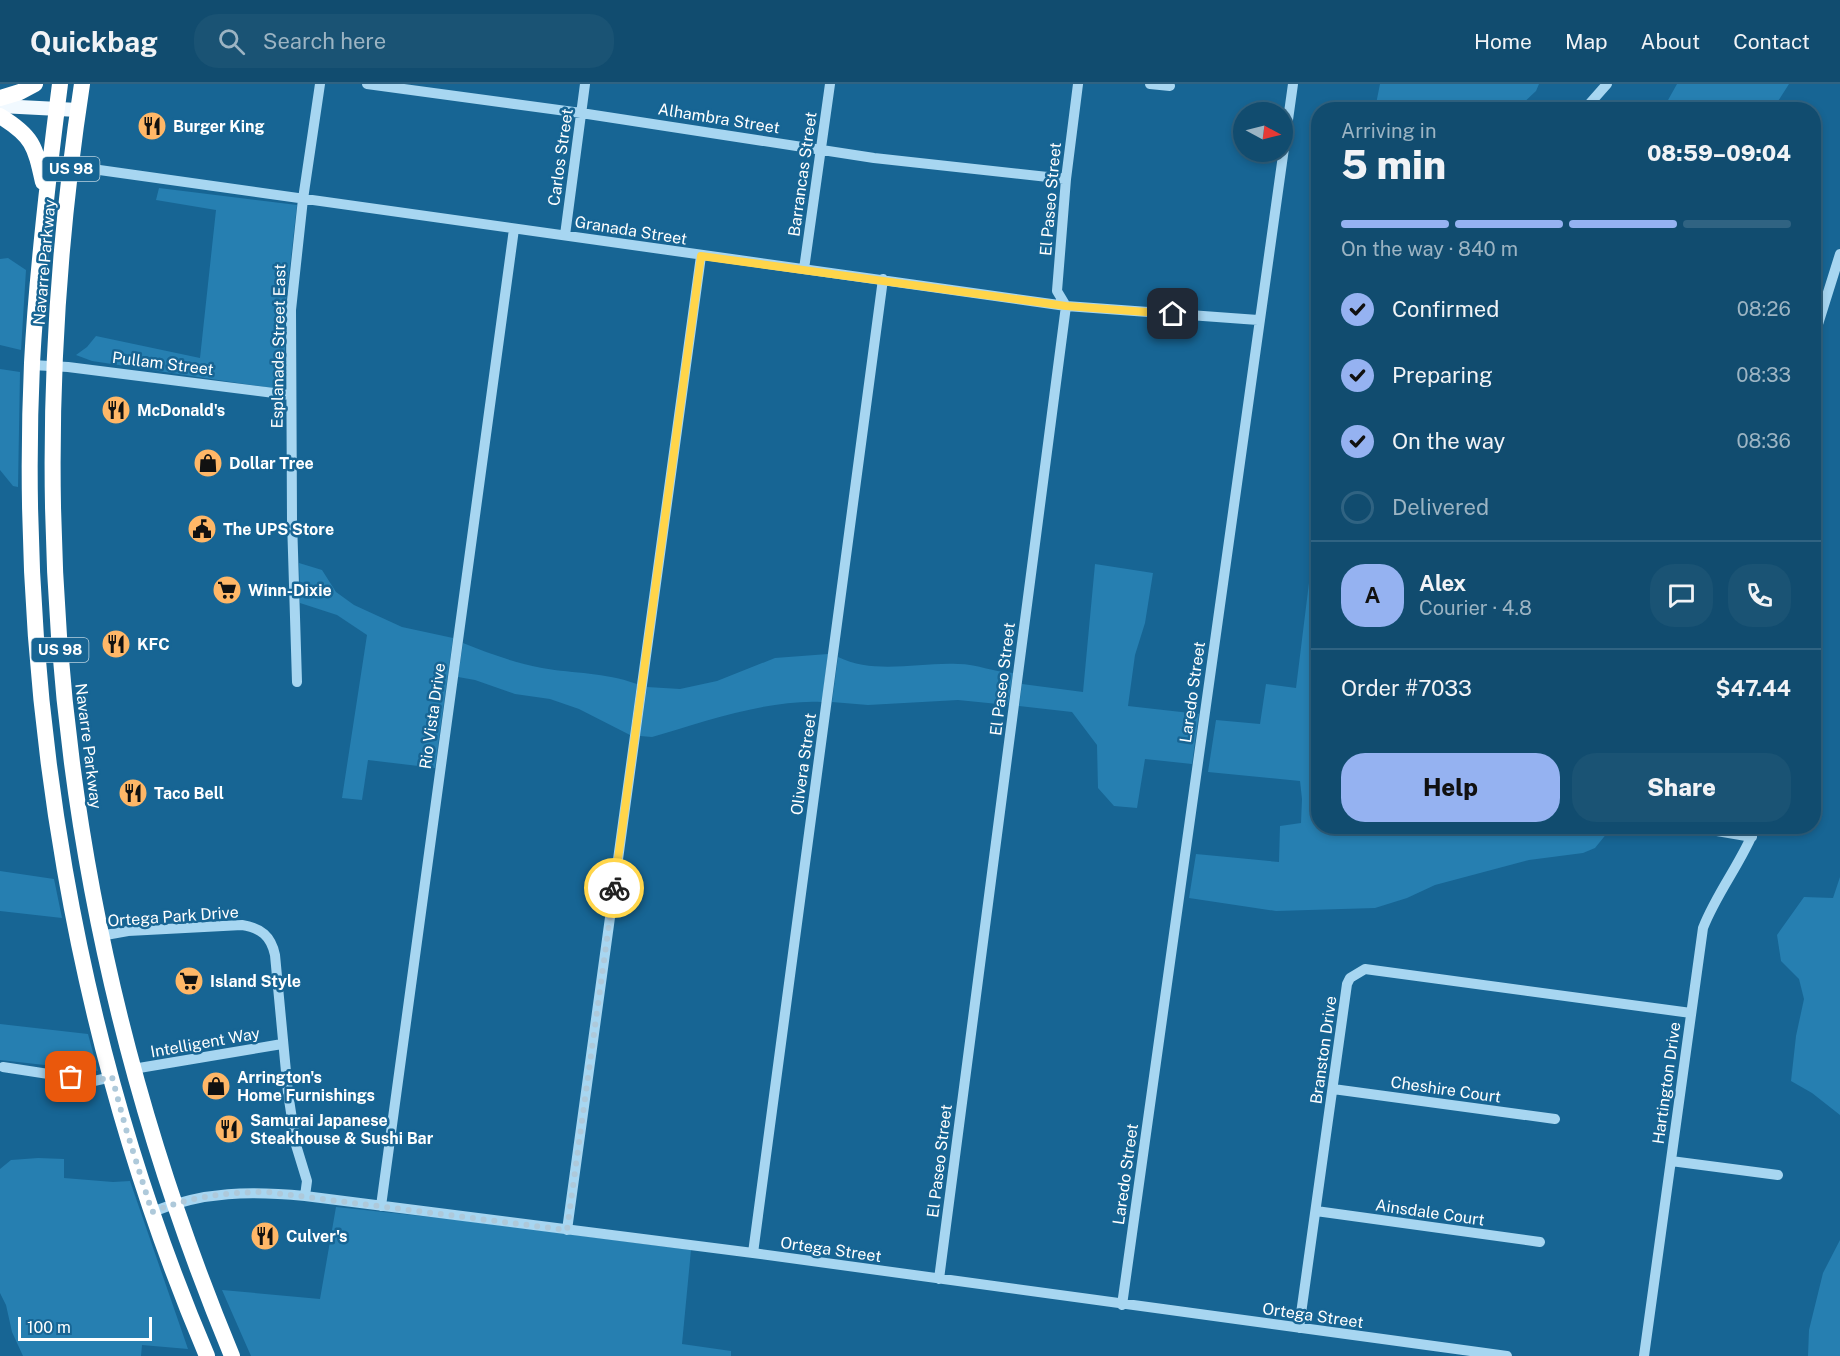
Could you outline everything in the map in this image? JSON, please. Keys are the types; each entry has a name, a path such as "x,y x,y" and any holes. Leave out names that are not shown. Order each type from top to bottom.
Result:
{"highway":[{"path":"0,98 20,92 35,84"},
{"name":"Navarre Parkway","path":"60,84 45,196 32,365 34,587 47,744 76,928 112,1077 126,1129 171,1268 207,1356"},
{"name":"Navarre Parkway","path":"82,84 71,166 54,366 52,494 55,586 70,754 100,936 133,1069 173,1203 201,1281 232,1356"},
{"path":"0,116 18,127 33,145 45,196"},
{"path":"47,744 70,754"},
{"path":"52,786 63,787 77,801"}],"main road":[{"path":"0,106 78,110"}],"street":[{"name":"Esplanade Street East","path":"297,682 290,395 291,310 303,199 320,84"},
{"name":"Alhambra Street","path":"367,84 581,113 874,158 1066,179"},
{"name":"Carlos Street","path":"565,234 585,84"},
{"name":"Barrancas Street","path":"804,269 830,84"},
{"name":"El Paseo Street","path":"939,1279 1066,306 1057,291 1066,179 1078,84"},
{"path":"1150,84 1170,86"},
{"name":"Laredo Street","path":"1122,1305 1293,84"},
{"path":"1591,102 1608,84"},
{"name":"Granada Street","path":"71,166 1066,306 1258,321"},
{"name":"Rio Vista Drive","path":"381,1206 514,230"},
{"path":"1821,307 1840,254"},
{"path":"567,1230 701,256"},
{"name":"Olivera Street","path":"753,1253 883,279"},
{"name":"Pullam Street","path":"32,365 290,395"},
{"name":"Hartington Drive","path":"1644,1356 1703,928 1711,908 1753,834"},
{"name":"Ortega Park Drive","path":"100,936 128,931 242,925 260,930 268,936 275,955 282,1044 296,1145 307,1181 305,1196"},
{"name":"Branston Drive","path":"1299,1328 1347,984 1356,973 1365,969 1691,1013"},
{"name":"Intelligent Way","path":"133,1069 282,1044"},
{"path":"3,1067 94,1081 112,1077"},
{"name":"Cheshire Court","path":"1333,1089 1555,1119"},
{"path":"1671,1161 1778,1175"},
{"name":"Ortega Street","path":"152,1212 173,1203 236,1192 305,1196 753,1253 1507,1356"},
{"name":"Ainsdale Court","path":"1316,1211 1540,1242"}],"shaded area":[{"path":"1380,84 1539,84 1536,91 1524,102 1376,102"},
{"path":"1677,84 1789,84 1777,102 1667,102"},
{"path":"159,188 297,205 285,310 285,390 92,361 76,355 96,336 200,358 216,210 156,200"},
{"path":"8,258 26,270 21,350 0,345 0,259"},
{"path":"0,369 20,372 18,487 13,486 0,470"},
{"path":"299,563 322,570 336,592 354,605 402,627 453,638 435,768 368,760 362,800 342,798 367,635 337,615 300,603"},
{"path":"1095,564 1153,573 1145,623 1135,655 1128,706 1199,714 1192,764 1145,759 1137,808 1114,806 1098,788 1097,745 1072,712 1019,706 1022,684 1083,692"},
{"path":"1311,567 1311,834 1606,834 1595,848 1583,853 1529,860 1435,885 1407,898 1375,908 1276,911 1189,898 1196,854 1279,862 1280,826 1301,823 1300,781 1208,772 1216,720 1260,724 1266,684 1296,688"},
{"path":"463,643 532,666 601,675 637,684 630,735 579,709 550,699 515,694 475,680 458,677"},
{"path":"828,654 822,702 780,704 758,708 652,737 640,736 647,687 680,689 717,681 775,658"},
{"path":"838,657 882,667 965,664 1013,673 1008,705 958,700 868,705 832,702"},
{"path":"0,871 54,879 62,918 0,911"},
{"path":"1840,877 1840,1115 1812,1093 1791,1081 1796,1036 1804,999 1799,979 1781,961 1777,935 1804,897 1833,898"},
{"path":"0,1024 88,1034 98,1071 0,1060"},
{"path":"64,1159 64,1178 130,1181 188,1349 142,1345 141,1356 23,1356 12,1332 6,1305 0,1293 0,1169 11,1160"},
{"path":"336,1207 459,1220 691,1250 682,1344 731,1351 731,1356 251,1356 222,1290 320,1299"},
{"path":"1840,1240 1840,1356 1808,1356 1809,1330 1823,1273"}],"way so far":[{"path":"71,1077 94,1081 112,1077 152,1212 173,1203 191,1199 236,1192 267,1192 567,1230 614,888"}],"place":[{"name":"Burger King","path":"152,126"},
{"name":"McDonald's","path":"116,410"},
{"name":"Dollar Tree","path":"208,463"},
{"name":"The UPS Store","path":"202,529"},
{"name":"Winn-Dixie","path":"227,590"},
{"name":"KFC","path":"116,644"},
{"name":"Taco Bell","path":"133,793"},
{"name":"Island Style","path":"189,981"},
{"name":"Arrington's Home Furnishings","path":"216,1086"},
{"name":"Samurai Japanese Steakhouse & Sushi Bar","path":"229,1129"},
{"name":"Culver's","path":"265,1236"}],"route":[{"path":"614,888 701,256 883,279 1066,306 1173,314"}]}
